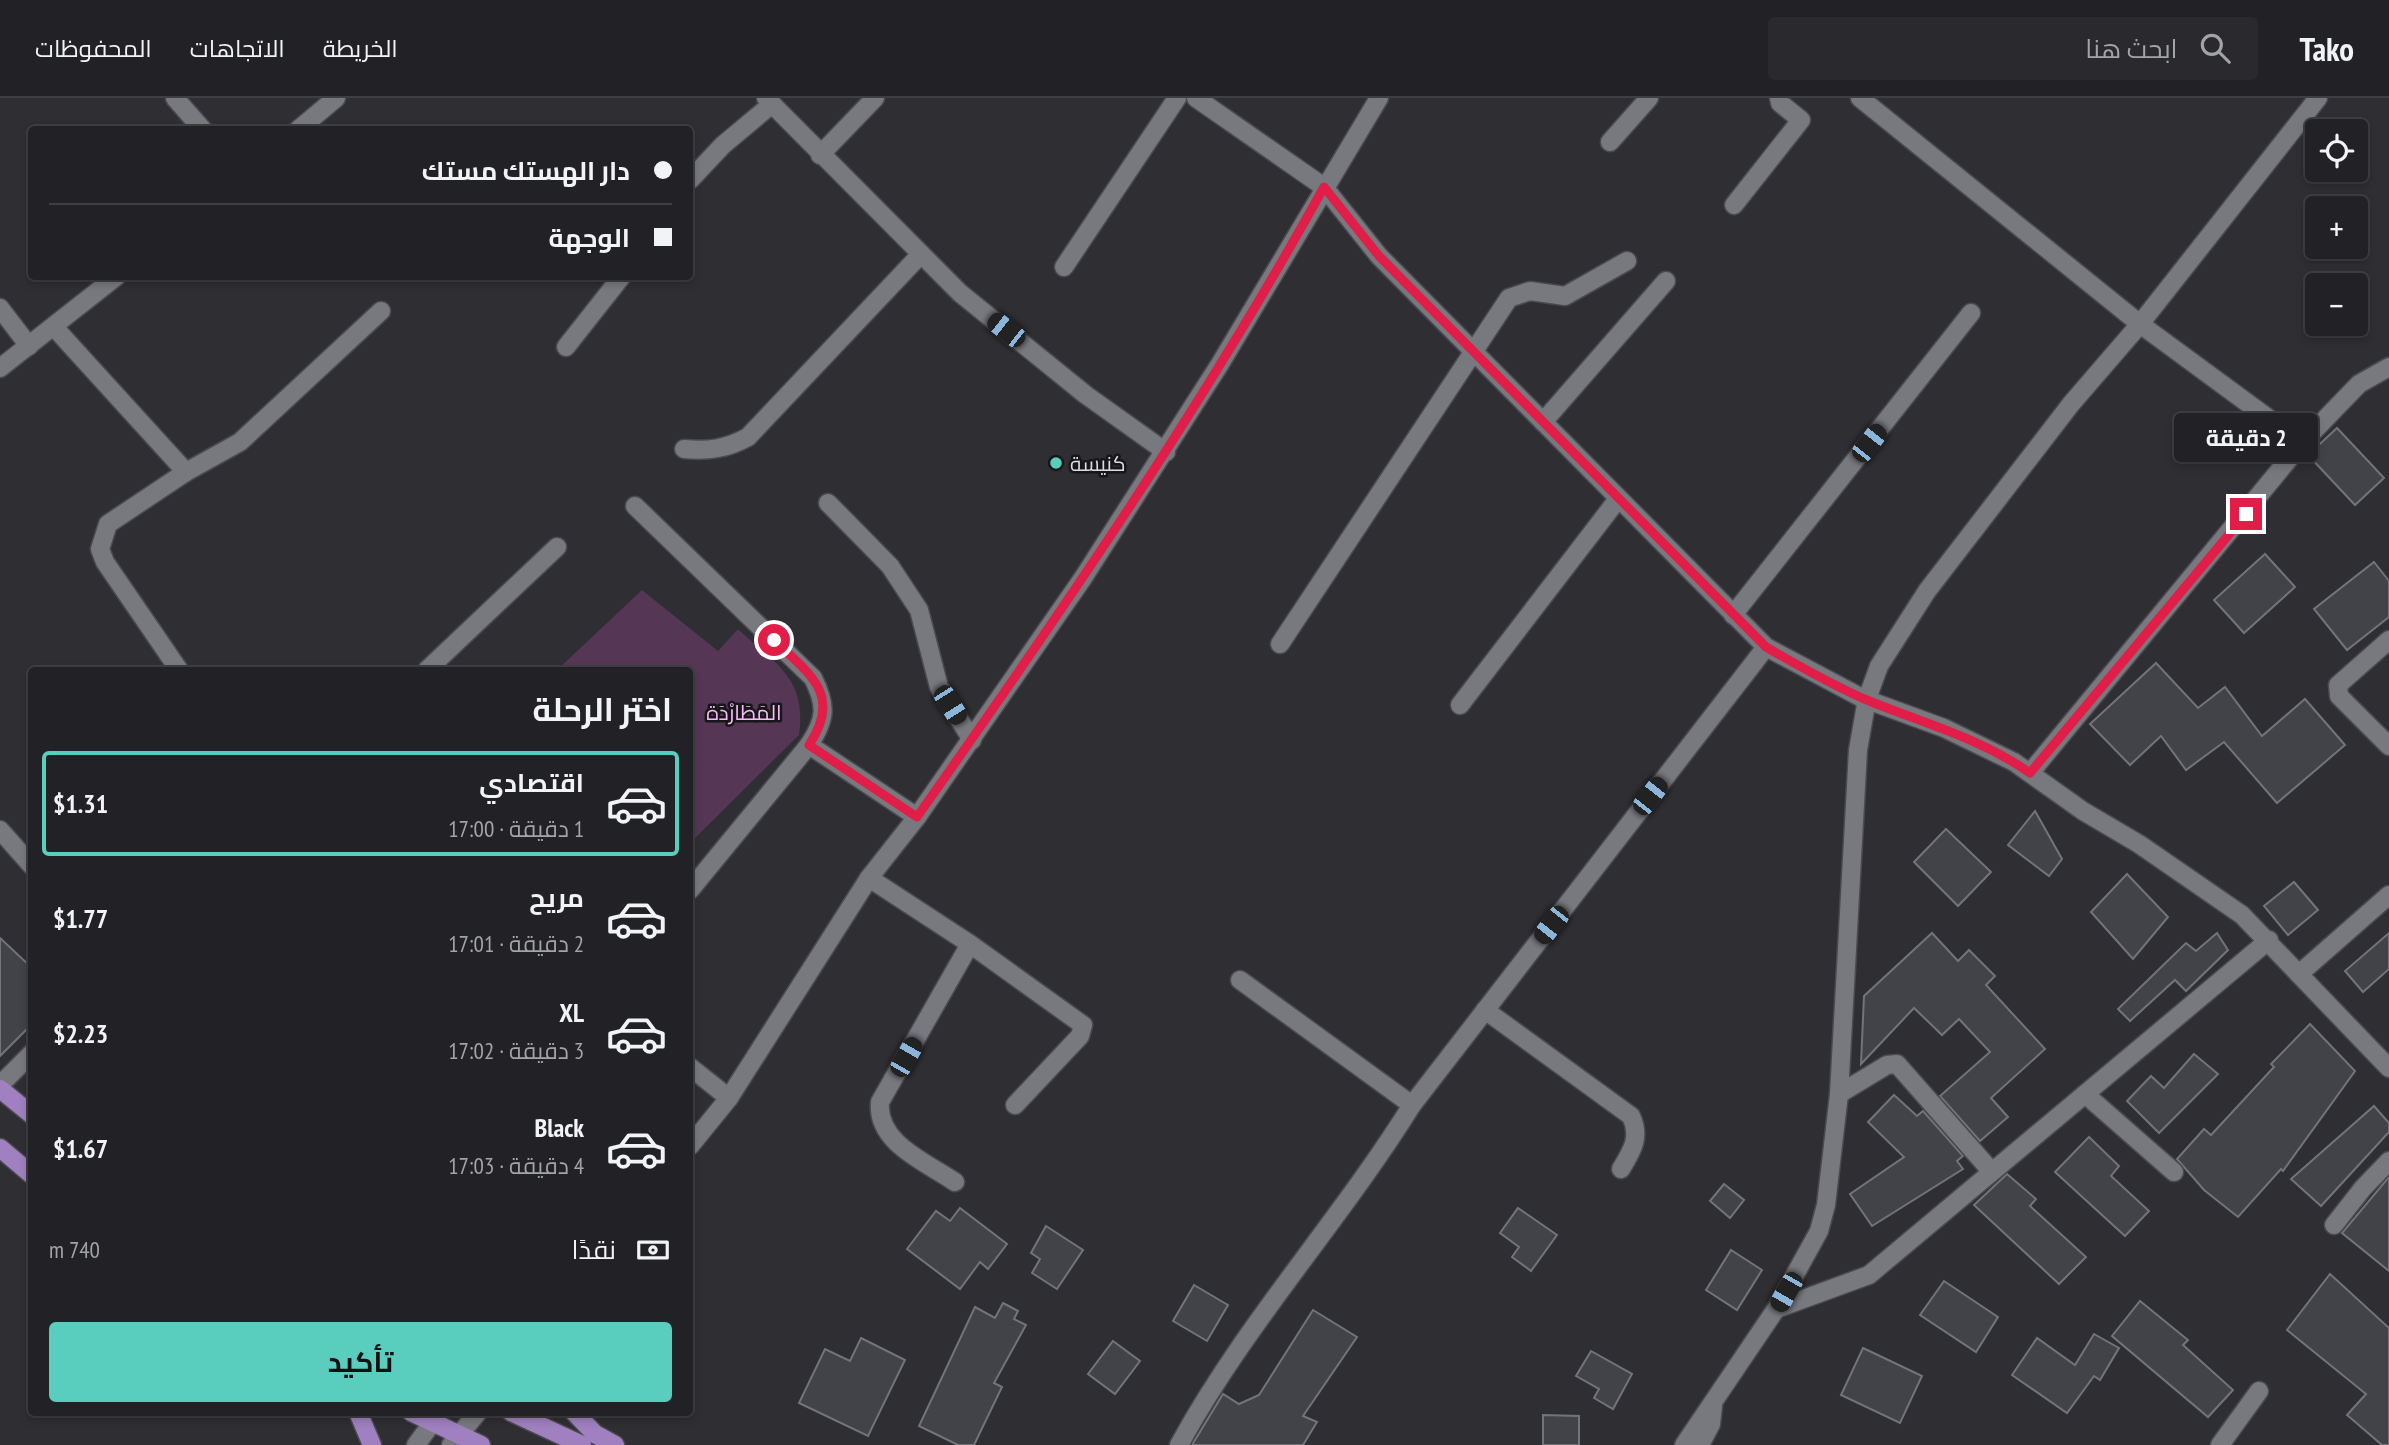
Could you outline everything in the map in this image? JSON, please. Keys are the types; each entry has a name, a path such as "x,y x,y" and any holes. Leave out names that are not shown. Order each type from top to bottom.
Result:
{"main road":[{"path":"0,1087 28,1112"},
{"path":"0,1148 28,1172"},
{"path":"360,1416 372,1445"},
{"path":"520,1416 582,1445"},
{"path":"578,1416 596,1434 615,1445"},
{"path":"436,1418 455,1440 481,1445"}],"street":[{"path":"175,98 200,126"},
{"path":"303,126 336,98"},
{"path":"820,155 875,98"},
{"path":"1064,267 1177,98"},
{"path":"1196,98 1324,187 1379,256 1766,647 1867,699 1944,728 2014,762 2242,915 2269,940 2389,1068"},
{"path":"693,1142 729,1098 869,878 972,740 1166,452 1379,98"},
{"path":"1610,142 1649,98"},
{"path":"1734,205 1801,120 1780,103 1779,98"},
{"path":"1860,98 2140,324 2302,443"},
{"path":"1684,1445 1699,1420 1713,1406 1776,1309 1819,1231 1830,1183 1839,1094 1852,817 1858,750 1867,699 1885,656 1927,591 2071,404 2140,324 2319,98"},
{"path":"693,177 769,101 960,293 1086,395 1166,452"},
{"path":"684,449 710,451 732,446 748,437 921,254"},
{"path":"1280,643 1509,298 1530,291 1565,296 1627,261"},
{"path":"0,368 112,280"},
{"path":"566,347 619,280"},
{"path":"1544,422 1666,281"},
{"path":"0,308 29,346"},
{"path":"176,667 105,562 100,549 108,524 186,472 240,442 381,311"},
{"path":"1733,615 1971,313"},
{"path":"54,327 186,472"},
{"path":"2030,773 2302,443 2359,384 2389,367"},
{"path":"1460,705 1618,499"},
{"path":"828,503 890,566 919,610 939,687 972,740"},
{"path":"635,506 813,678 824,700 821,726 809,745 693,886"},
{"path":"431,667 557,547"},
{"path":"2389,640 2356,667 2338,685 2338,690 2339,696 2389,746"},
{"path":"1179,1445 1281,1288 1380,1157 1412,1105 1766,647"},
{"path":"809,745 917,817"},
{"path":"0,830 28,862"},
{"path":"869,878 970,944 1083,1025 1080,1036 1015,1105"},
{"path":"2300,974 2389,895"},
{"path":"1776,1309 1869,1275 2269,940"},
{"path":"955,1182 890,1138 882,1126 879,1114 880,1102 970,944"},
{"path":"1240,980 1412,1105"},
{"path":"1485,1010 1631,1116 1636,1127 1635,1146 1621,1169"},
{"path":"0,1087 28,1058"},
{"path":"1839,1094 1887,1065 1897,1064 1992,1172"},
{"path":"693,1070 729,1098"},
{"path":"2085,1094 2174,1172"},
{"path":"2334,1225 2363,1188 2389,1161"},
{"path":"2220,1445 2259,1391"},
{"path":"1700,1445 1711,1424 1713,1406"},
{"path":"455,1440 475,1416"},
{"path":"416,1445 436,1418"}],"green space":[{"name":"المَطَارْدَة","path":"642,590 718,651 738,629 776,663 793,685 798,699 799,735 693,840 693,667 560,667"}],"building":[{"path":"2337,428 2384,478 2355,505 2308,455"},
{"path":"2265,554 2295,587 2244,633 2214,600"},
{"path":"2374,562 2389,581 2389,617 2347,650 2314,609"},
{"path":"2156,663 2198,708 2225,687 2262,736 2305,699 2345,745 2277,803 2224,742 2186,770 2161,736 2130,765 2090,724"},
{"path":"2035,811 2062,859 2049,876 2008,845"},
{"path":"1946,829 1991,872 1958,906 1914,862"},
{"path":"2127,874 2168,917 2133,959 2091,912"},
{"path":"2294,882 2318,910 2288,935 2264,906"},
{"path":"1932,933 1958,961 1969,950 1995,976 1986,985 2045,1049 1991,1098 2008,1117 1980,1141 1940,1096 1990,1052 1959,1019 1942,1035 1914,1008 1861,1064 1864,996"},
{"path":"2217,933 2228,950 2186,991 2175,980 2130,1021 2118,1009 2186,943 2196,951"},
{"path":"2389,933 2389,969 2363,992 2345,971"},
{"path":"0,938 28,964 28,1028 0,1056"},
{"path":"2310,1024 2355,1071 2283,1171 2281,1169 2238,1217 2204,1190 2177,1159 2204,1129 2211,1135 2274,1067 2271,1064"},
{"path":"2194,1054 2218,1074 2159,1133 2127,1101 2151,1076 2164,1088"},
{"path":"1894,1095 1917,1116 1923,1111 1963,1156 1957,1161 1963,1169 1872,1226 1850,1194 1904,1157 1868,1122"},
{"path":"2374,1106 2389,1123 2389,1132 2321,1206 2291,1179"},
{"path":"2089,1137 2119,1166 2111,1176 2149,1211 2125,1236 2055,1172"},
{"path":"2007,1174 2036,1199 2030,1206 2086,1257 2059,1284 1974,1205"},
{"path":"2389,1177 2389,1271 2342,1233"},
{"path":"1724,1184 1744,1200 1730,1218 1710,1201"},
{"path":"960,1208 1007,1244 988,1269 980,1262 960,1289 907,1249 936,1211 950,1221"},
{"path":"1518,1208 1557,1235 1531,1271 1512,1257 1519,1247 1500,1233"},
{"path":"1046,1226 1083,1250 1057,1289 1032,1273 1040,1259 1031,1253"},
{"path":"1731,1250 1762,1270 1737,1310 1706,1290"},
{"path":"2330,1274 2389,1328 2389,1445 2382,1445 2347,1415 2366,1394 2287,1330"},
{"path":"1944,1281 1998,1317 1976,1352 1920,1315"},
{"path":"1194,1285 1228,1305 1207,1341 1173,1321"},
{"path":"2140,1301 2188,1340 2183,1345 2233,1390 2208,1417 2112,1336"},
{"path":"1003,1303 1018,1311 1014,1319 1026,1325 994,1383 1002,1387 974,1445 958,1445 919,1426 975,1307 995,1318"},
{"path":"1313,1310 1357,1337 1303,1416 1317,1422 1303,1445 1192,1445 1223,1394 1239,1404 1259,1395"},
{"path":"2094,1334 2119,1348 2100,1380 2094,1376 2067,1413 2012,1375 2037,1338 2075,1365"},
{"path":"861,1338 905,1360 868,1436 799,1403 825,1349 850,1361"},
{"path":"1113,1341 1140,1361 1115,1394 1088,1374"},
{"path":"1863,1348 1922,1376 1900,1423 1841,1395"},
{"path":"1591,1351 1632,1374 1613,1409 1594,1398 1599,1389 1576,1376"},
{"path":"1543,1415 1579,1416 1579,1445 1543,1445"}],"place":[{"name":"كنيسة","path":"1056,463"}],"route":[{"path":"774,640 813,678 824,700 821,726 809,745 917,817 1067,601 1166,452 1324,187 1351,217 1379,256 1766,647 1862,698 1944,728 2014,762 2030,773 2246,514"}]}
